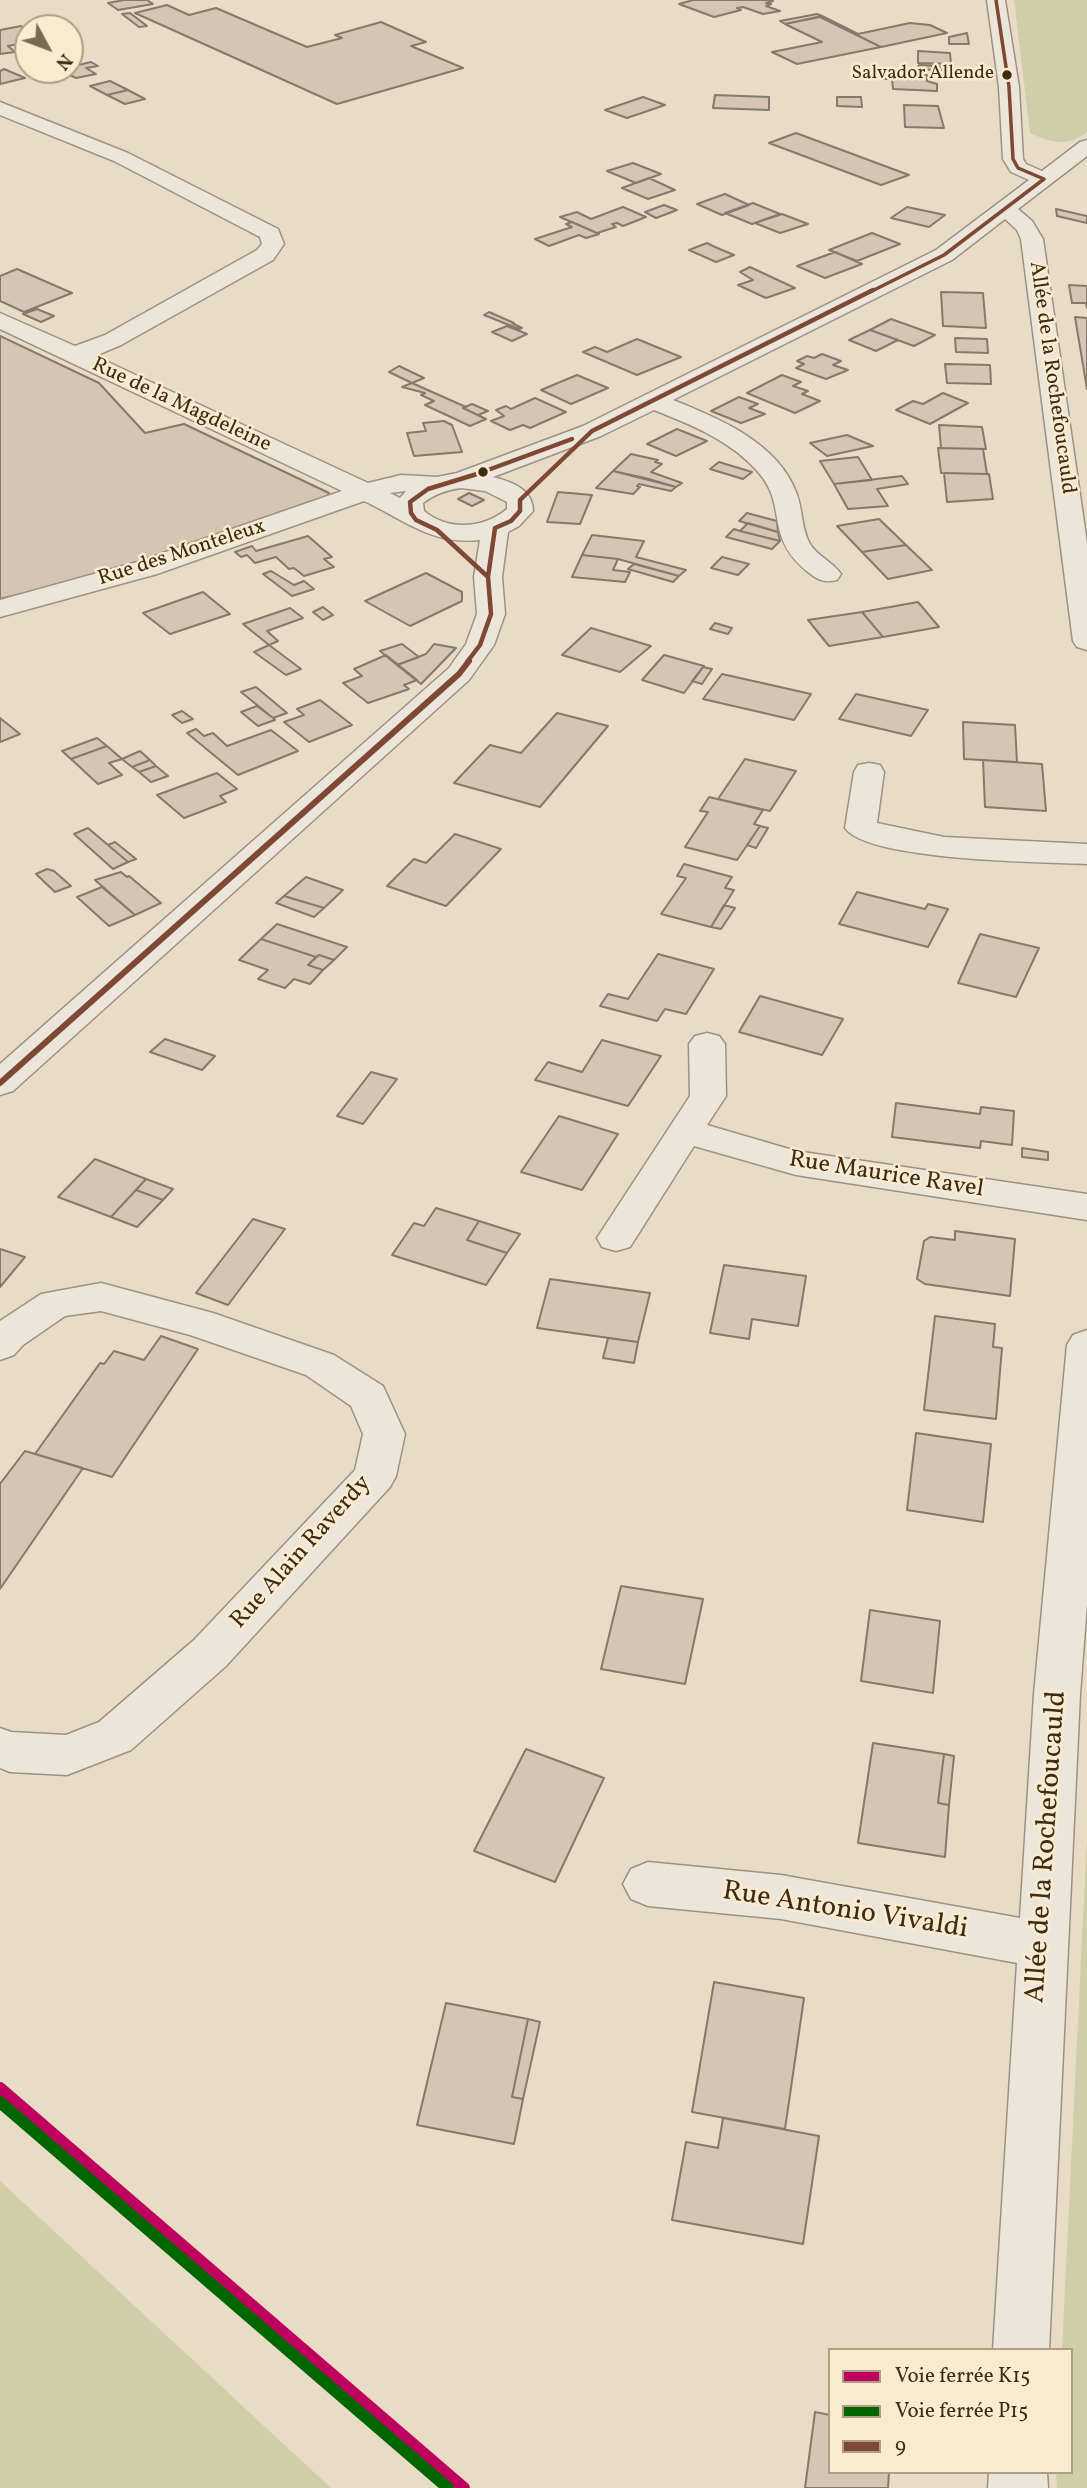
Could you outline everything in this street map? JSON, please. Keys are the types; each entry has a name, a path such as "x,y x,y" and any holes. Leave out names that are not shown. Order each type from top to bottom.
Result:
{"street":[{"path":"996,0 1027,150"},
{"path":"0,108 121,157 270,234 273,244 265,255 113,340 75,355"},
{"path":"411,513 410,502 419,492 592,431 943,255 1087,146"},
{"path":"1044,179 1018,168 1013,159 1027,150 1067,161"},
{"name":"Allée de la Rochefoucauld","path":"1005,210 1028,229 1032,239 1087,641"},
{"name":"Rue de la Magdeleine","path":"0,320 411,513 425,526 437,530 488,578"},
{"path":"652,400 706,424 743,445 768,466 783,489 796,546 827,574"},
{"path":"437,530 466,532 495,528 511,521 520,511 520,500 592,431"},
{"name":"Rue des Monteleux","path":"0,609 147,568 363,492 401,483 498,485 508,489 520,500"},
{"path":"0,1083 459,674 480,645 491,614 488,578 495,528"},
{"path":"869,772 861,828 870,832 889,839 954,846 1087,854"},
{"path":"616,1238 708,1096 707,1044"},
{"name":"Rue Maurice Ravel","path":"687,1132 796,1163 1087,1207"},
{"name":"Rue Alain Raverdy","path":"0,1345 9,1335 55,1304 101,1297 199,1323 320,1365 369,1397 384,1434 375,1476 210,1653 115,1736 67,1755 10,1752 0,1748"},
{"name":"Allée de la Rochefoucauld","path":"1021,2348 1057,1694 1087,1345"},
{"name":"Rue Antonio Vivaldi","path":"648,1884 781,1897 1042,1945"}],"shaded area":[{"path":"1014,0 1087,0 1087,132 1080,137 1059,142 1030,133"},
{"path":"1087,1835 1087,2488 1057,2488 1056,2474 1073,2474 1073,2348 1062,2348"},
{"path":"0,2181 331,2488 0,2488"}],"building":[{"path":"147,0 153,4 118,10 108,3"},
{"path":"693,0 771,0 773,1 766,3 771,4 766,6 780,11 763,14 743,7 737,8 741,10 714,17 679,4"},
{"path":"167,5 189,15 216,8 307,47 342,38 335,35 381,22 426,42 411,46 463,68 337,104 135,13"},
{"path":"130,13 147,26 139,27 122,14"},
{"path":"817,14 822,16 785,24 780,21"},
{"path":"820,17 858,34 910,23 930,25 947,33 881,47"},
{"path":"820,17 881,47 797,64 772,52 822,42 785,24"},
{"path":"14,27 14,45 8,46 14,52 0,54 0,30"},
{"path":"967,33 969,44 949,44 949,37"},
{"path":"918,51 950,53 951,64 918,63"},
{"path":"91,62 98,66 86,68 96,74 84,76 84,64"},
{"path":"919,65 952,67 951,71 918,69"},
{"path":"4,69 14,73 14,81 0,84 0,71"},
{"path":"883,73 927,75 927,81 937,84 937,91 893,89 892,79 883,79"},
{"path":"110,81 128,90 107,95 90,86"},
{"path":"128,90 145,99 125,104 107,95"},
{"path":"715,95 769,97 769,110 713,108"},
{"path":"643,97 665,105 627,118 605,110"},
{"path":"837,97 861,97 862,107 837,106"},
{"path":"904,105 938,106 944,128 905,127"},
{"path":"796,133 909,175 881,185 769,143"},
{"path":"633,163 661,174 636,183 607,171"},
{"path":"649,178 675,190 648,199 622,188"},
{"path":"725,194 749,205 722,215 697,204"},
{"path":"753,203 780,214 752,224 725,213"},
{"path":"664,205 677,210 656,218 645,212"},
{"path":"623,207 646,217 623,226 612,224 616,227 597,233 560,217 577,212 591,219"},
{"path":"907,207 945,215 929,227 891,218"},
{"path":"1056,209 1087,216 1087,223 1057,216"},
{"path":"782,214 808,224 780,233 755,223"},
{"path":"572,222 599,234 586,238 579,235 549,246 535,239 572,227 566,224"},
{"path":"872,233 900,244 857,261 829,250"},
{"path":"707,243 734,255 716,262 689,250"},
{"path":"835,252 862,264 825,278 797,266"},
{"path":"750,267 795,288 766,298 738,285 753,280 740,272"},
{"path":"17,269 72,293 24,312 0,301 0,276"},
{"path":"1069,285 1087,286 1087,308 1086,303 1072,303"},
{"path":"941,292 983,293 986,328 943,326"},
{"path":"37,309 54,316 41,322 23,314"},
{"path":"489,312 514,323 522,328 484,315"},
{"path":"1075,317 1087,318 1087,389"},
{"path":"891,319 935,335 914,346 870,330"},
{"path":"507,326 527,334 512,341 492,332"},
{"path":"870,330 898,340 876,351 849,340"},
{"path":"0,336 99,383 145,433 184,424 329,493 324,502 131,567 0,599"},
{"path":"955,338 987,339 988,353 956,352"},
{"path":"637,339 681,357 637,375 583,352 595,347 607,352"},
{"path":"822,354 841,361 833,365 848,370 826,379 796,368 804,364 797,361 807,356 814,358"},
{"path":"945,364 990,365 991,384 947,383"},
{"path":"399,366 424,378 412,383 389,372"},
{"path":"577,375 608,388 571,404 541,390"},
{"path":"782,375 801,382 793,386 808,391 802,394 820,401 795,413 747,393"},
{"path":"412,383 486,419 470,426 425,405 434,401 421,395 425,393 402,387"},
{"path":"943,393 968,403 930,424 896,410 913,401 923,404"},
{"path":"739,397 758,404 749,408 765,414 741,423 711,411"},
{"path":"535,398 566,412 530,428 523,425 510,430 491,421 504,416 496,410 506,406 511,409"},
{"path":"472,404 488,411 478,415 463,408"},
{"path":"444,421 452,425 462,452 414,456 407,433 426,431 423,423"},
{"path":"939,425 982,427 986,449 941,448"},
{"path":"677,429 707,441 676,456 647,444"},
{"path":"847,435 873,446 827,456 810,443"},
{"path":"938,448 983,449 987,474 941,473"},
{"path":"631,454 658,460 655,462 662,464 651,472 682,483 676,487 613,471"},
{"path":"858,457 872,480 834,484 820,461"},
{"path":"719,462 752,472 743,479 710,469"},
{"path":"613,471 676,487 671,491 639,484 637,486 640,487 633,494 596,488"},
{"path":"944,473 989,474 993,499 947,502"},
{"path":"902,476 908,484 877,489 888,506 848,509 834,484"},
{"path":"558,492 592,495 580,524 547,522"},
{"path":"469,493 484,500 472,506 458,499"},
{"path":"747,513 777,521 778,532 739,521"},
{"path":"879,519 906,545 862,552 837,526"},
{"path":"748,523 778,532 780,541 740,531"},
{"path":"734,529 780,541 772,549 726,537"},
{"path":"592,535 644,541 636,557 686,570 679,576 618,559 582,555"},
{"path":"308,536 332,557 324,559 334,567 304,576 294,568 289,569 276,557 255,563 247,555 241,557 235,552 252,546 256,551"},
{"path":"906,545 932,570 888,579 862,552"},
{"path":"582,555 618,559 613,570 630,572 625,582 572,577"},
{"path":"722,557 749,564 738,575 711,568"},
{"path":"634,564 679,576 673,582 628,569"},
{"path":"271,571 294,585 304,581 314,589 292,596 263,574"},
{"path":"426,573 462,592 462,601 410,626 365,601"},
{"path":"203,592 230,614 170,634 143,613"},
{"path":"918,602 939,627 883,637 862,612"},
{"path":"323,607 333,615 323,620 313,612"},
{"path":"290,608 303,618 267,631 278,641 269,645 243,624"},
{"path":"862,612 883,637 829,646 808,620"},
{"path":"715,623 732,628 728,634 710,629"},
{"path":"591,628 651,646 620,672 562,655"},
{"path":"402,644 419,657 397,665 380,651"},
{"path":"434,644 456,648 421,684 397,665 426,654"},
{"path":"269,645 301,669 286,675 254,652"},
{"path":"386,655 417,680 404,685 409,689 368,703 343,683 362,676 354,669"},
{"path":"664,655 704,666 684,693 642,680"},
{"path":"703,667 712,669 702,684 692,681"},
{"path":"722,674 811,694 794,720 703,699"},
{"path":"256,687 287,713 273,718 241,692"},
{"path":"856,694 928,710 911,736 839,719"},
{"path":"320,700 352,725 309,742 284,722 304,715 297,709"},
{"path":"257,706 275,720 258,726 241,712"},
{"path":"182,711 193,719 182,723 172,715"},
{"path":"557,713 608,726 540,807 454,783 490,745 521,753"},
{"path":"0,718 20,734 0,742"},
{"path":"963,722 1015,725 1017,762 964,759"},
{"path":"196,729 204,736 213,733 227,746 271,730 298,751 238,775 187,733"},
{"path":"97,738 107,746 71,759 62,751"},
{"path":"107,746 122,759 109,763 122,775 98,784 71,759"},
{"path":"140,751 150,760 132,767 122,759"},
{"path":"745,759 796,771 770,811 718,799"},
{"path":"150,760 156,766 139,772 132,767"},
{"path":"983,760 1042,764 1046,811 985,807"},
{"path":"156,766 168,776 151,782 139,772"},
{"path":"217,773 237,789 220,796 226,802 184,818 157,795"},
{"path":"709,797 763,810 754,824 760,826 737,860 685,847 708,812 700,811"},
{"path":"760,826 768,828 756,848 747,845"},
{"path":"88,828 128,862 113,869 74,834"},
{"path":"455,834 501,849 446,906 387,886 414,859 426,863"},
{"path":"115,842 136,859 128,862 108,845"},
{"path":"684,864 732,877 725,888 734,890 711,927 661,914 686,878 677,876"},
{"path":"47,869 54,871 71,886 55,892 36,874"},
{"path":"121,872 161,903 135,915 95,880"},
{"path":"306,877 343,890 324,908 284,896"},
{"path":"102,887 135,915 109,926 77,897"},
{"path":"857,892 925,909 928,904 948,909 928,947 839,924"},
{"path":"284,896 324,908 314,917 276,903"},
{"path":"724,905 735,908 721,929 711,927"},
{"path":"277,924 347,947 334,960 261,939"},
{"path":"980,934 1039,948 1016,997 958,983"},
{"path":"261,939 316,957 308,965 323,970 310,984 294,979 285,988 258,979 268,970 239,960"},
{"path":"658,954 714,969 686,1014 665,1009 657,1021 600,1006 608,994 628,999"},
{"path":"319,955 334,960 323,970 308,965"},
{"path":"760,996 843,1019 822,1055 739,1032"},
{"path":"165,1039 215,1056 202,1070 150,1052"},
{"path":"602,1040 661,1056 628,1106 535,1080 548,1062 582,1072"},
{"path":"371,1072 397,1079 363,1124 337,1116"},
{"path":"896,1103 980,1114 981,1107 1014,1111 1012,1145 981,1141 980,1148 892,1137"},
{"path":"559,1116 618,1134 582,1190 521,1172"},
{"path":"1022,1148 1048,1152 1048,1160 1022,1157"},
{"path":"95,1159 146,1179 111,1217 58,1197"},
{"path":"146,1179 173,1189 163,1200 136,1190"},
{"path":"136,1190 163,1200 137,1227 111,1217"},
{"path":"436,1208 479,1221 467,1240 507,1253 486,1285 392,1255 414,1223 424,1226"},
{"path":"253,1219 285,1229 228,1305 196,1293"},
{"path":"479,1221 520,1234 507,1253 467,1240"},
{"path":"955,1231 1015,1239 1010,1296 925,1284 917,1279 924,1241 930,1237 955,1240"},
{"path":"0,1249 25,1257 0,1287"},
{"path":"724,1265 806,1276 798,1326 752,1319 749,1339 710,1333"},
{"path":"550,1279 650,1293 638,1342 537,1328"},
{"path":"935,1316 995,1324 993,1347 1002,1348 996,1419 924,1410"},
{"path":"161,1336 198,1349 112,1477 35,1454 100,1363 104,1364 114,1351 144,1360"},
{"path":"608,1338 638,1342 634,1363 603,1358"},
{"path":"916,1433 991,1444 983,1522 907,1510"},
{"path":"25,1451 83,1468 0,1589 0,1484"},
{"path":"621,1586 703,1599 685,1684 601,1669"},
{"path":"870,1610 940,1621 933,1693 861,1681"},
{"path":"873,1743 944,1754 938,1803 949,1805 945,1857 858,1843"},
{"path":"526,1749 604,1778 555,1882 474,1851"},
{"path":"944,1754 954,1756 949,1805 938,1803"},
{"path":"714,1982 804,1998 785,2129 692,2112"},
{"path":"446,2003 528,2019 512,2097 523,2099 514,2144 417,2125"},
{"path":"528,2019 540,2022 523,2099 512,2097"},
{"path":"723,2118 819,2136 803,2244 672,2220 686,2142 718,2148"},
{"path":"815,2412 828,2415 828,2474 889,2474 888,2488 805,2488"}],"rail line":[{"name":"K15","path":"0,2088 464,2488"},
{"name":"P15","path":"0,2102 448,2488"}],"transit line":[{"name":"9","path":"996,0 1009,87 1013,159 1018,168 1044,179"},
{"name":"9","path":"0,1083 459,674 480,645 491,614 488,577 495,528 511,521 520,511 520,500 592,431 944,255 1044,179"},
{"name":"9","path":"488,577 437,530 416,520 411,513 410,502 428,489 464,479 572,439"}],"place":[{"name":"Salvador Allende","path":"1007,75"}]}
